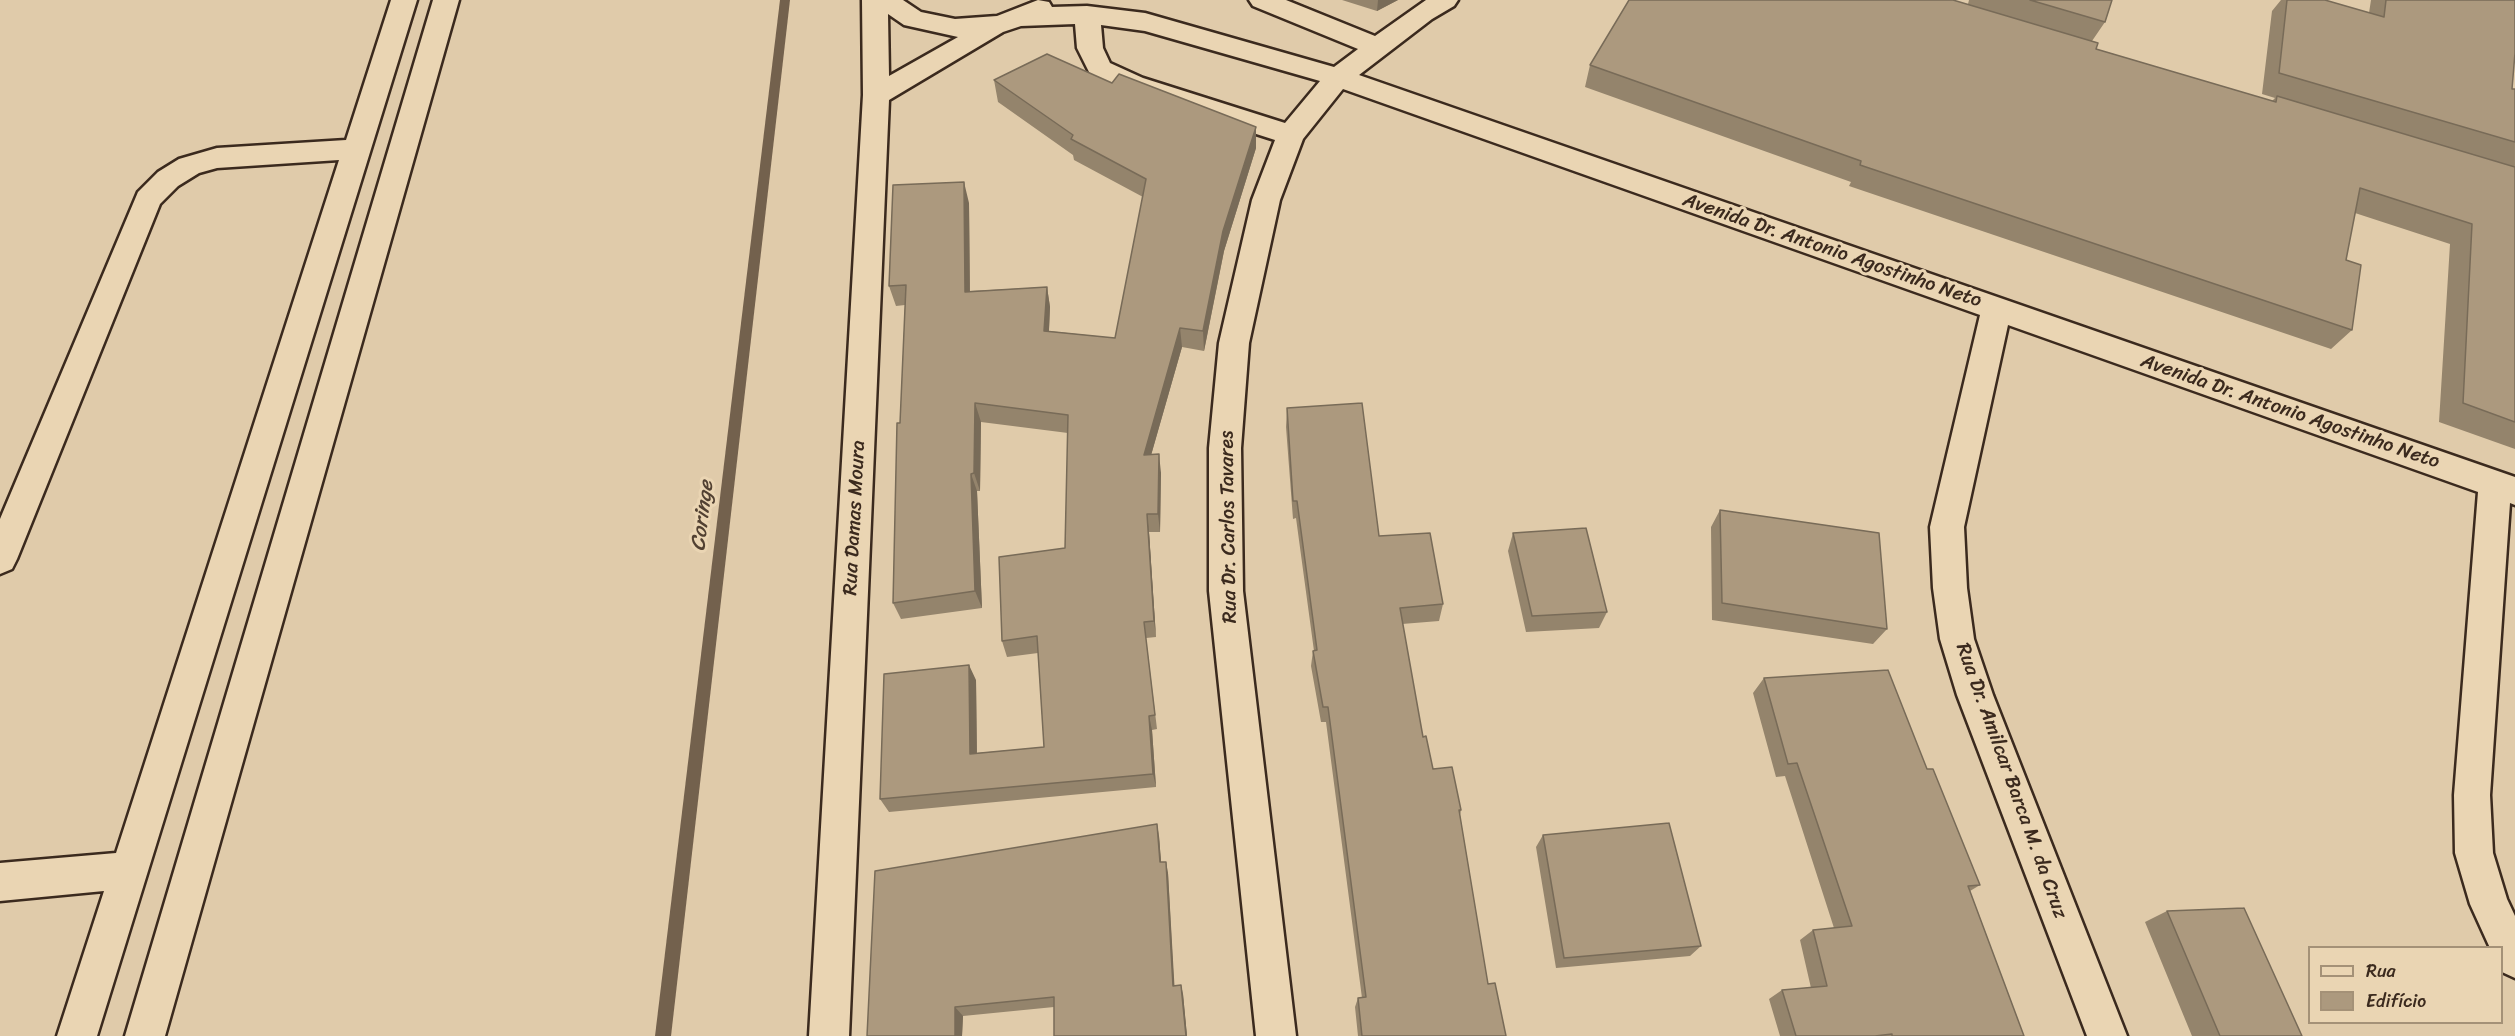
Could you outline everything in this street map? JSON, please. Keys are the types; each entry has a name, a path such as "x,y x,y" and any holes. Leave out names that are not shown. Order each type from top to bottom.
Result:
{"street":[{"path":"77,1036 404,0"},
{"path":"146,1036 446,0"},
{"name":"Rua Damas Moura","path":"829,1036 876,95 875,0"},
{"name":"Avenida Dr. Antonio Agostinho Neto","path":"885,0 913,19 955,28 1087,15 1145,22 1338,77 2505,488"},
{"path":"876,95 1051,0"},
{"path":"1125,0 1145,22"},
{"path":"1262,0 1378,47"},
{"name":"Rua Dr. Carlos Tavares","path":"1276,1036 1226,591 1225,448 1234,343 1249,267 1266,200 1291,135 1338,77 1445,0"},
{"path":"1087,15 1090,48 1100,69 1134,85 1291,135"},
{"path":"0,559 148,199 168,179 189,166 217,158 357,149"},
{"name":"Rua Dr. Amilcar Barca M. da Cruz","path":"1997,309 1947,527 1950,588 1957,639 1975,695 2107,1036"},
{"path":"2505,488 2472,795 2474,853 2489,904 2515,957"},
{"path":"0,882 130,870"}],"building":[{"path":"1629,0 1953,0 2098,43 2096,49 2276,102 2277,96 2515,167 2515,422 2463,403 2472,224 2360,188 2346,260 2361,265 2352,330 1860,165 1861,161 1590,65"},
{"path":"2030,0 2112,0 2105,22"},
{"path":"2287,0 2325,0 2384,17 2386,0 2515,0 2512,89 2515,89 2515,142 2279,73"},
{"path":"1047,54 1112,83 1119,74 1256,127 1223,231 1203,331 1180,328 1144,455 1159,454 1158,514 1147,514 1154,621 1144,622 1155,715 1149,716 1153,774 880,799 884,674 969,665 970,754 1044,747 1037,636 1002,641 999,557 1065,548 1068,415 975,403 974,473 971,474 975,591 893,603 897,423 900,423 906,285 889,286 893,185 964,182 965,292 1047,287 1044,331 1115,338 1146,179 1071,139 1073,135 994,80"},
{"path":"1362,403 1379,536 1430,533 1443,604 1400,608 1423,737 1426,736 1433,769 1452,767 1461,810 1459,810 1488,984 1495,983 1506,1036 1362,1036 1358,998 1366,997 1328,707 1323,707 1313,651 1317,650 1297,501 1293,501 1287,408"},
{"path":"1720,510 1879,533 1887,629 1722,603"},
{"path":"1586,528 1607,612 1532,616 1513,533"},
{"path":"1888,670 1927,769 1933,769 1980,885 1968,886 2024,1036 1892,1036 1892,1034 1796,1036 1782,990 1827,986 1813,930 1852,926 1797,763 1788,764 1764,678"},
{"path":"1669,823 1701,946 1564,958 1543,835"},
{"path":"1157,824 1160,862 1166,862 1173,986 1181,985 1186,1036 1054,1036 1054,997 955,1007 955,1036 867,1036 875,871"},
{"path":"2244,908 2302,1036 2220,1036 2167,911"}],"waterway":[{"name":"Coringe","path":"663,1036 785,0"}]}
